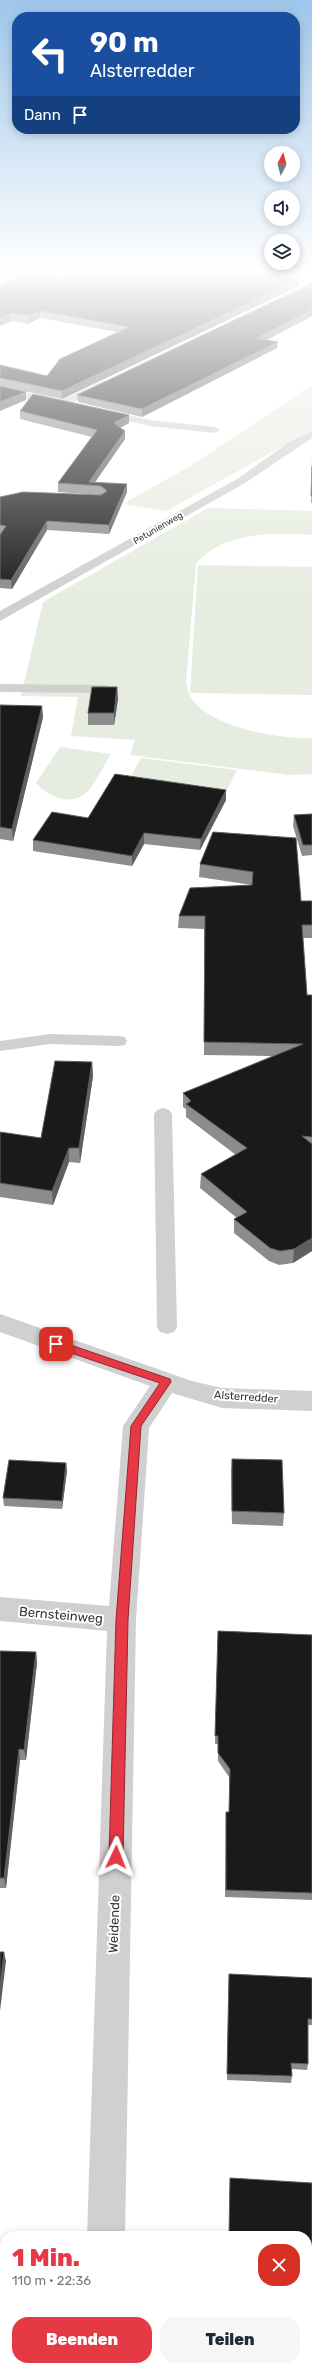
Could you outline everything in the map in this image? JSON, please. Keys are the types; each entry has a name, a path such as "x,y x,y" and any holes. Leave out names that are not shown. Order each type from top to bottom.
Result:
{"street":[{"path":"63,404 111,381"},
{"path":"0,390 150,423 214,430"},
{"name":"Petunienweg","path":"0,617 241,481 295,443 312,434"},
{"name":"Alsterredder","path":"0,1323 166,1382 222,1398 312,1400"},
{"name":"Weidende","path":"106,2231 122,1620 136,1426 166,1382"},
{"name":"Bernsteinweg","path":"0,1609 122,1620"}],"lane":[{"path":"0,688 106,689"},
{"path":"0,1046 50,1039 119,1041"},
{"path":"163,1114 167,1327"}],"shaded area":[{"path":"312,385 312,430 166,511 123,504 192,465"},
{"path":"208,508 312,511 312,535 266,534 234,540 207,553 196,564 186,682 192,699 202,709 230,724 265,734 312,738 312,774 289,775 130,755 135,740 71,736 78,697 21,696 43,602"},
{"path":"198,565 312,567 312,695 190,693"},
{"path":"60,747 111,754 88,791 75,799 61,799 47,793 36,783"},
{"path":"141,758 237,770 225,794 128,781"}],"building":[{"path":"13,381 84,381 62,391"},
{"path":"107,381 200,381 142,409 77,395"},
{"path":"0,386 26,392 0,402"},
{"path":"33,394 129,415 114,423 125,431 89,482 127,484 109,525 47,521 11,580 0,579 0,535 6,526 0,525 0,497 23,492 101,495 107,491 101,486 58,483 97,430 20,411"},
{"path":"312,466 312,496 311,496"},
{"path":"92,687 117,687 114,713 88,713"},
{"path":"0,705 42,706 12,829 0,827"},
{"path":"115,774 226,790 201,839 144,833 132,856 33,840 52,812 88,818"},
{"path":"312,814 312,845 303,845 294,815"},
{"path":"213,832 296,838 301,901 312,901 312,925 302,925 307,995 312,995 312,1137 302,1136 312,1144 312,1238 294,1249 280,1251 270,1248 234,1219 247,1212 201,1174 247,1148 186,1104 191,1101 183,1093 303,1044 204,1042 205,916 179,916 190,888 252,885 253,872 200,864"},
{"path":"55,1061 92,1062 79,1148 69,1148 52,1191 0,1183 0,1132 41,1138"},
{"path":"232,1459 282,1460 284,1513 232,1511"},
{"path":"9,1460 66,1463 62,1501 3,1498"},
{"path":"218,1631 312,1635 312,1893 226,1890 226,1812 229,1812 230,1769 218,1753 218,1736 215,1736"},
{"path":"0,1651 36,1652 24,1750 19,1749 4,1878 0,1878"},
{"path":"0,1952 4,1952 0,1988"},
{"path":"229,1974 312,1978 312,2019 308,2019 308,2064 291,2063 292,2076 227,2074"},
{"path":"230,2178 312,2183 312,2231 229,2231"}],"route":[{"path":"56,1344 166,1382 136,1426 122,1620 116,1857"}]}
